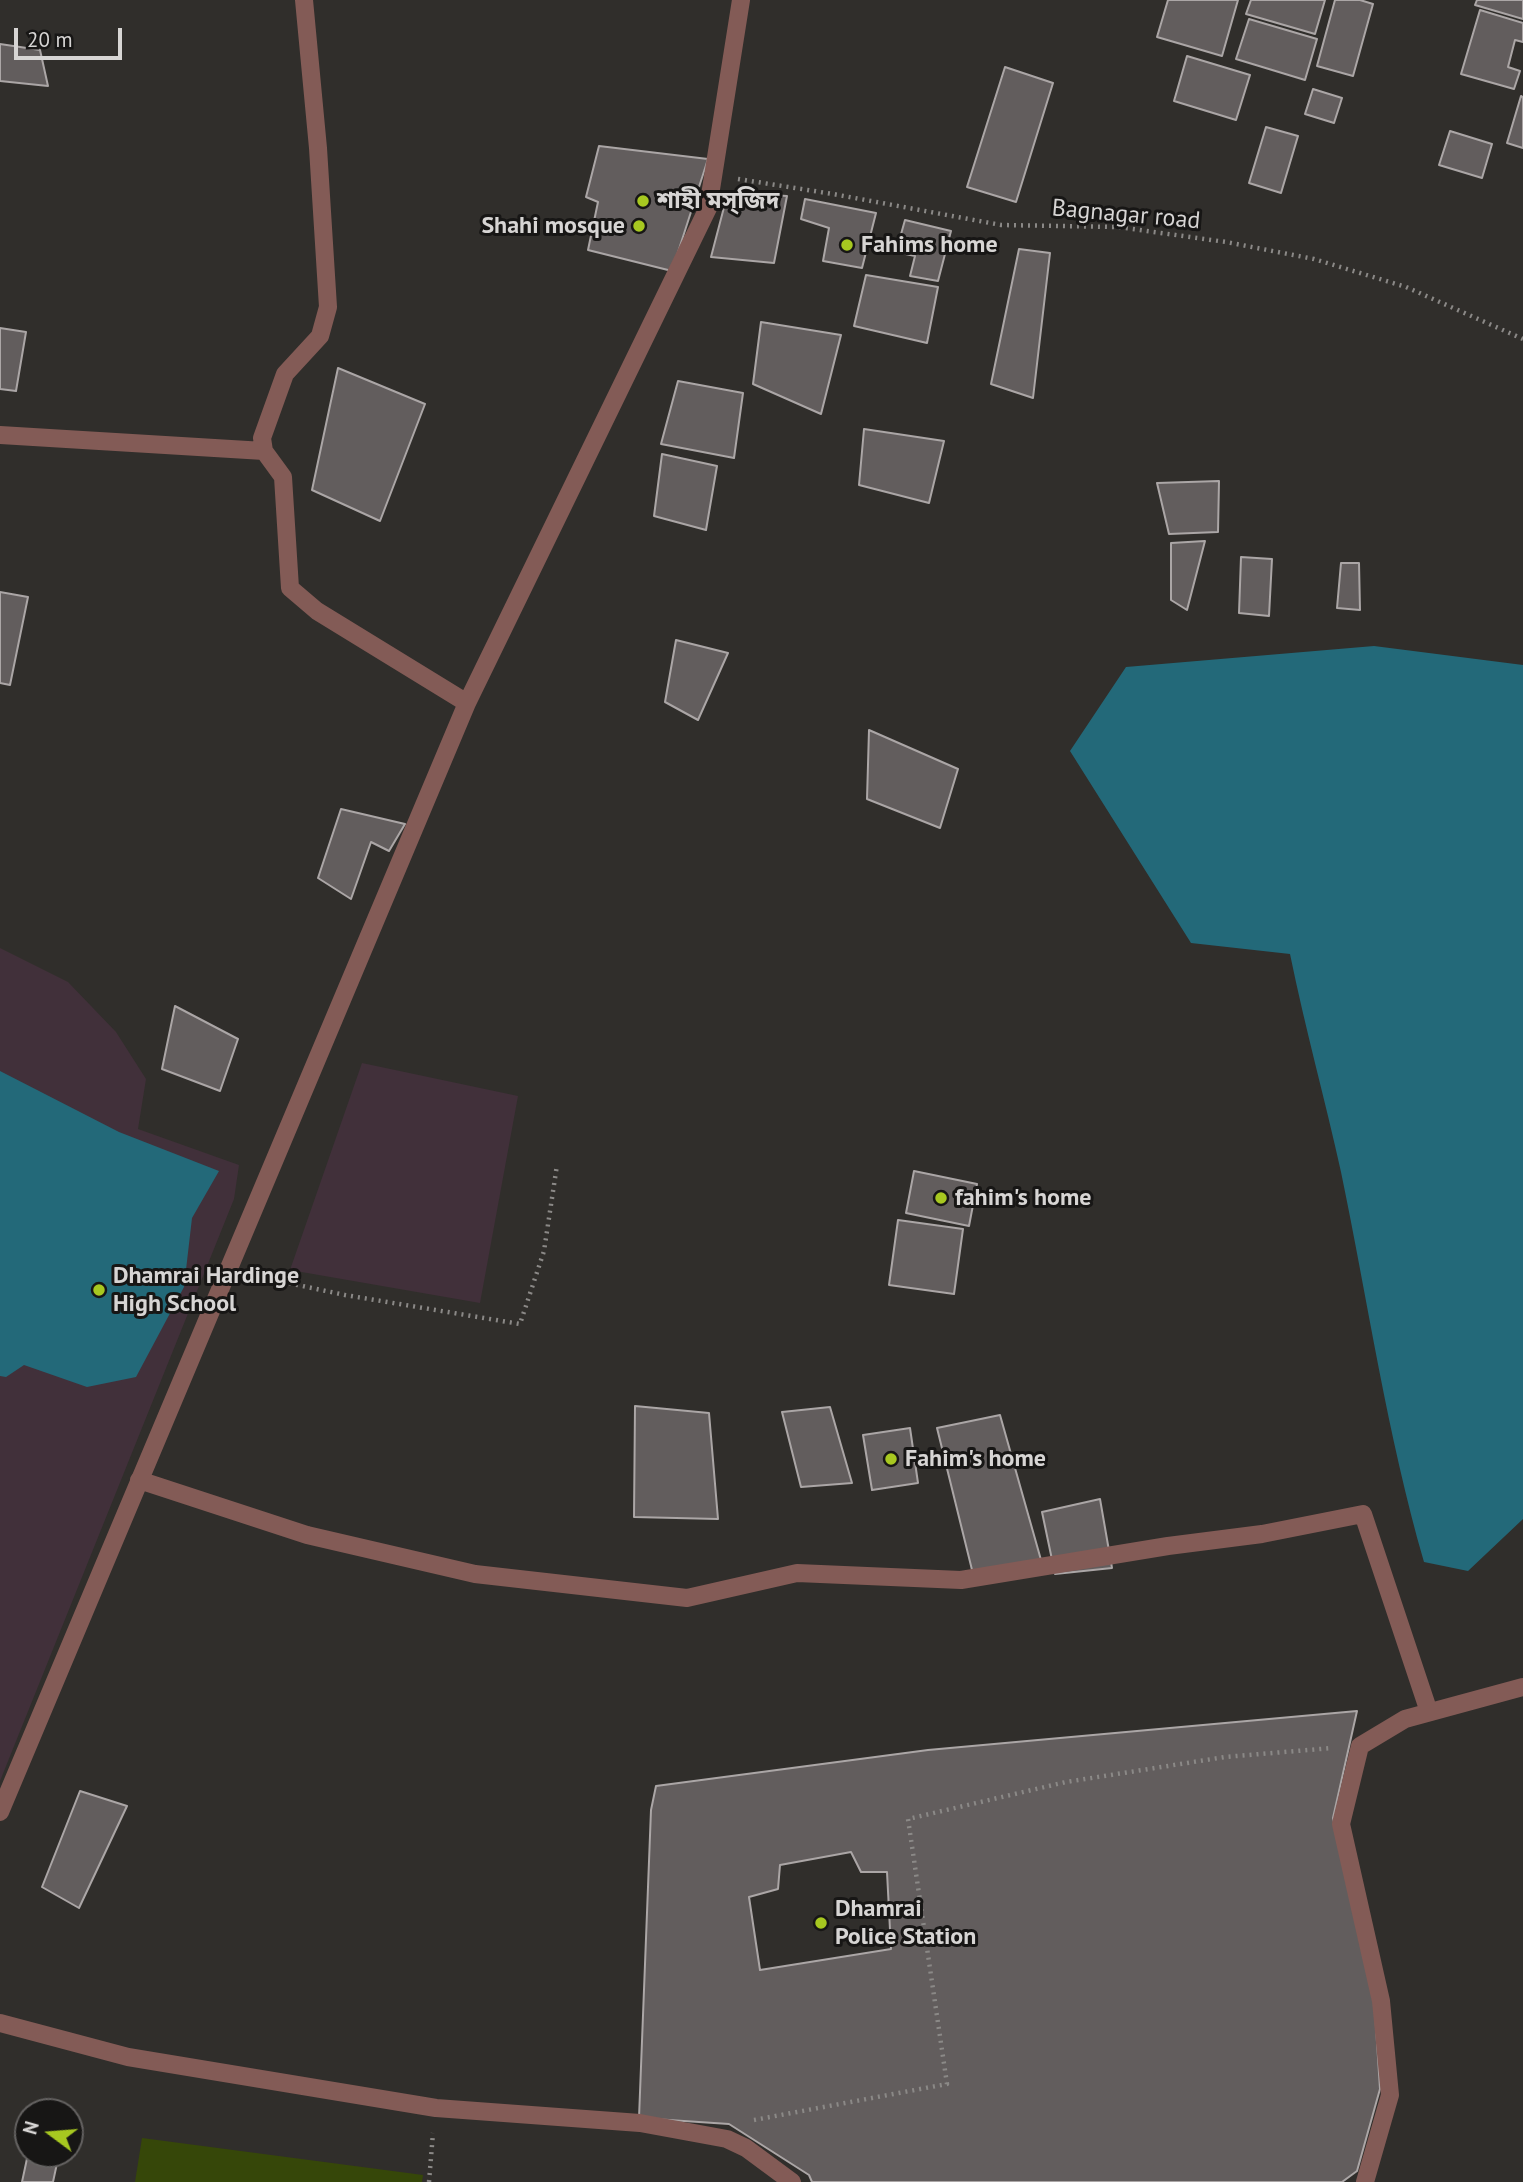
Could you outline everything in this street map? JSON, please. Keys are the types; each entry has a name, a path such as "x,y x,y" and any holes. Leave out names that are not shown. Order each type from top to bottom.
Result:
{"street":[{"path":"304,0 318,148 328,307 320,336 285,374 262,438 264,451 283,477 290,588 317,611 467,703"},
{"path":"0,1812 467,703 708,208 741,0"},
{"path":"0,435 264,451"},
{"path":"139,1480 307,1535 475,1574 687,1598 797,1573 961,1580 1168,1546 1262,1534 1363,1514 1429,1712"},
{"path":"1364,2182 1390,2095 1381,2001 1341,1824 1360,1746 1405,1719 1523,1687"},
{"path":"0,2023 128,2057 436,2108 640,2123 727,2139 746,2148 792,2182"}],"path":[{"name":"Bagnagar road","path":"713,175 1000,225 1118,227 1226,242 1314,259 1406,288 1523,339"},
{"path":"227,1270 345,1295 520,1324 544,1251 557,1164"},
{"path":"742,2122 947,2084 908,1819 1066,1782 1225,1757 1360,1746"},
{"path":"429,2182 436,2108"}],"shaded area":[{"name":"Dhamrai Hardinge High School","path":"0,948 68,982 116,1032 146,1079 138,1129 239,1165 234,1199 0,1781"},
{"path":"362,1063 518,1096 480,1303 290,1270"}],"green space":[{"path":"142,2138 423,2175 422,2182 135,2182"}],"water":[{"path":"1374,646 1523,665 1523,1519 1468,1571 1424,1562 1399,1465 1341,1172 1290,954 1191,943 1070,751 1126,667"},
{"path":"0,1071 119,1132 219,1171 192,1218 184,1287 136,1377 87,1387 24,1365 6,1377 0,1376"}],"building":[{"path":"1168,0 1238,0 1222,56 1157,37"},
{"path":"1251,0 1325,0 1315,34 1246,14"},
{"path":"1335,0 1360,0 1373,4 1353,76 1317,66"},
{"path":"1477,0 1523,0 1523,19 1475,5"},
{"path":"1480,10 1523,23 1523,42 1515,40 1508,67 1520,71 1514,89 1461,74"},
{"path":"1249,19 1317,39 1305,80 1236,59"},
{"path":"0,44 40,50 48,86 0,81"},
{"path":"1187,56 1250,75 1236,120 1174,101"},
{"path":"1005,67 1053,83 1016,202 967,187"},
{"path":"1313,89 1342,98 1334,123 1305,114"},
{"path":"1521,96 1523,97 1523,148 1507,143"},
{"path":"1266,127 1298,136 1281,193 1249,183"},
{"path":"1450,131 1492,144 1482,178 1439,165"},
{"name":"Shahi mosque","path":"599,146 708,159 672,271 588,250 598,202 586,197"},
{"path":"728,192 787,196 774,263 711,257"},
{"name":"Fahims home","path":"805,199 876,213 862,268 823,261 829,228 801,219"},
{"path":"905,220 951,231 938,281 910,276 915,256 896,252"},
{"path":"1019,249 1050,253 1033,398 991,384"},
{"path":"866,275 938,287 927,343 854,326"},
{"path":"761,322 841,335 821,414 753,384"},
{"path":"0,328 26,332 16,391 0,389"},
{"path":"338,368 425,404 380,521 312,490"},
{"path":"678,381 743,393 734,458 661,444"},
{"path":"864,429 944,441 929,503 859,485"},
{"path":"662,454 717,466 706,530 654,516"},
{"path":"1219,481 1218,532 1169,534 1157,483"},
{"path":"1205,541 1187,610 1171,600 1171,543"},
{"path":"1241,557 1272,559 1269,616 1239,613"},
{"path":"1341,563 1359,563 1360,610 1337,608"},
{"path":"0,592 28,597 10,685 0,683"},
{"path":"676,640 728,653 698,720 665,702"},
{"path":"869,730 958,769 940,828 867,799"},
{"path":"341,809 405,824 389,851 371,842 351,899 318,878"},
{"path":"175,1006 238,1039 220,1091 162,1069"},
{"name":"fahim's home","path":"914,1171 977,1184 969,1226 906,1213"},
{"path":"898,1220 963,1229 954,1294 889,1285"},
{"path":"635,1406 709,1413 718,1519 634,1517"},
{"path":"830,1407 852,1483 801,1487 782,1412"},
{"path":"1000,1415 1043,1567 974,1578 937,1428"},
{"name":"Fahim's home","path":"910,1428 918,1483 872,1490 863,1435"},
{"path":"1100,1499 1112,1568 1055,1574 1042,1512"},
{"path":"1357,1711 1333,1818 1374,1995 1380,2089 1357,2171 1342,2182 812,2182 809,2175 729,2124 639,2118 651,1810 656,1786 928,1750"},
{"path":"80,1791 127,1806 79,1908 42,1887"},
{"name":"Dhamrai Police Station","path":"851,1852 861,1872 887,1872 891,1949 760,1970 749,1897 778,1889 780,1865"},
{"path":"25,2168 56,2168 53,2182 22,2182"}],"place":[{"name":"শাহী মস্জিদ","path":"643,201"},
{"name":"Shahi mosque","path":"639,226"},
{"name":"Fahims home","path":"847,245"},
{"name":"fahim's home","path":"941,1198"},
{"name":"Dhamrai Hardinge High School","path":"99,1290"},
{"name":"Fahim's home","path":"891,1459"},
{"name":"Dhamrai Police Station","path":"821,1923"}]}
